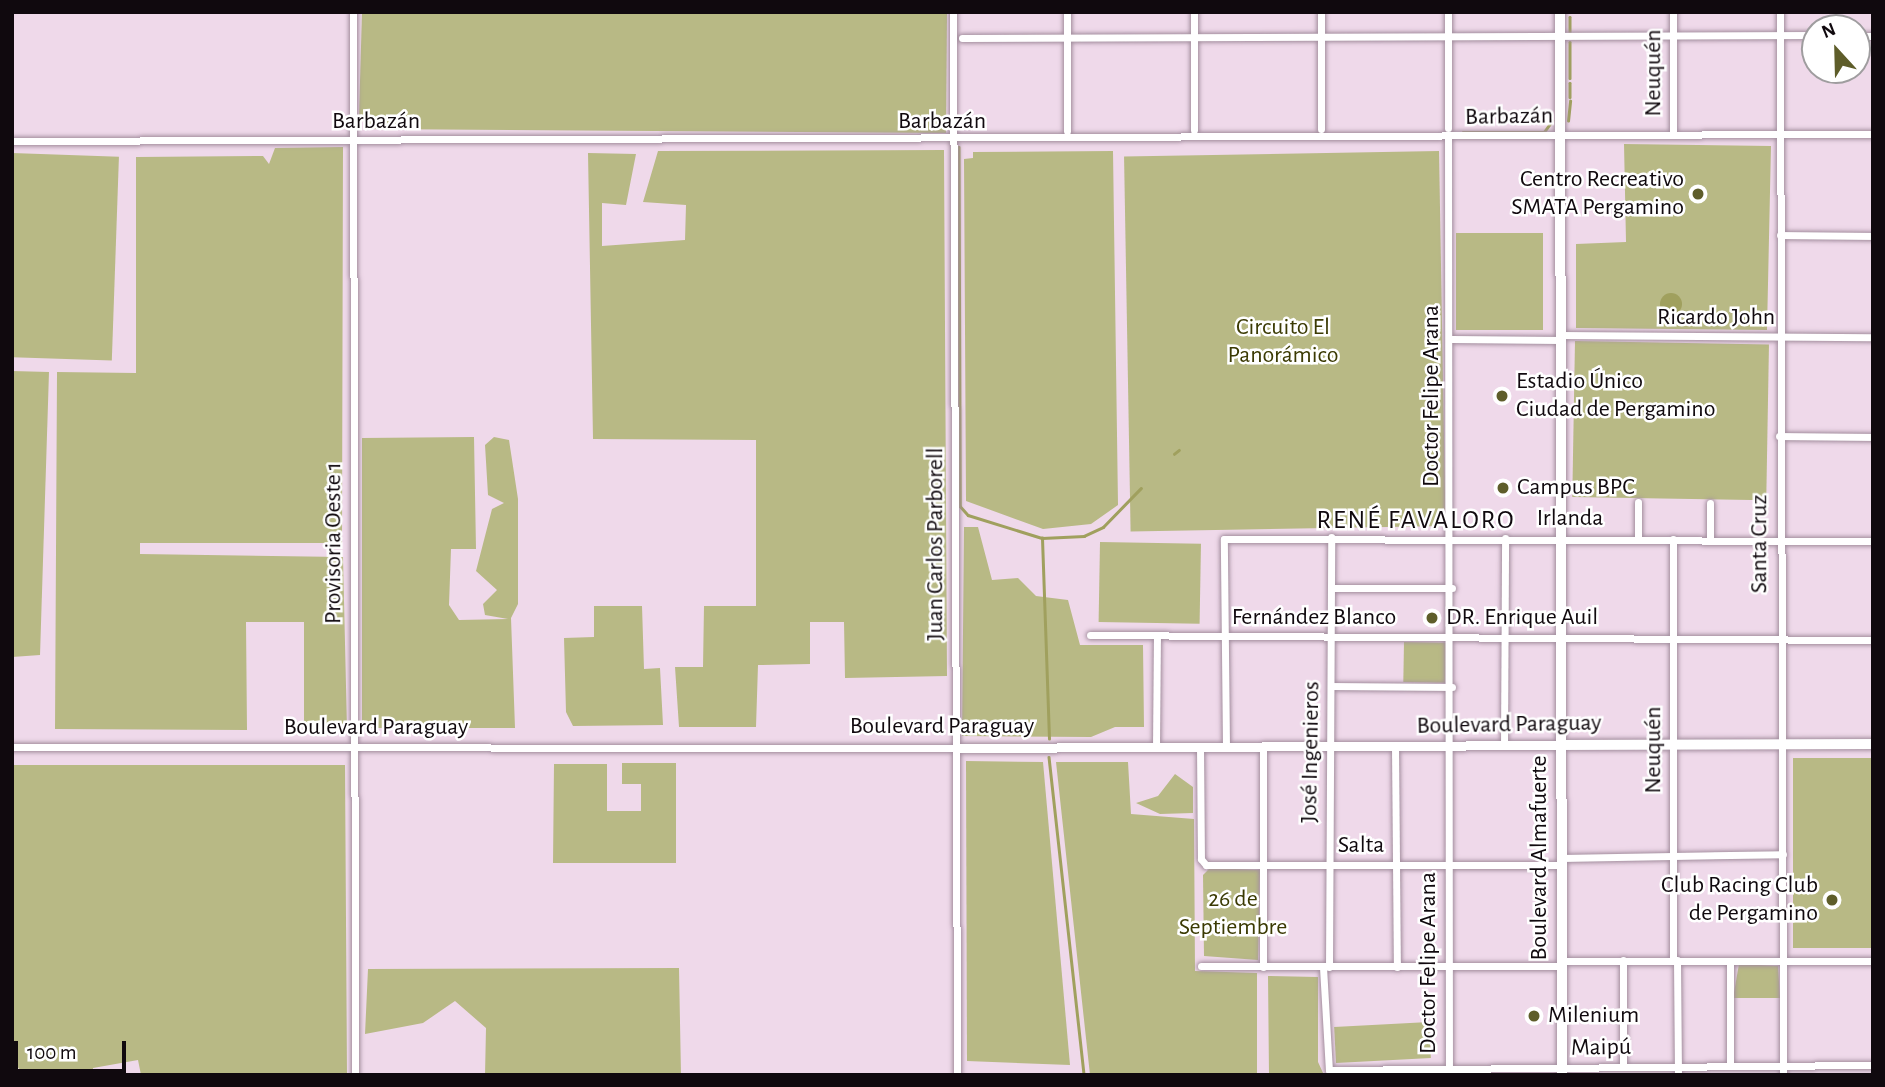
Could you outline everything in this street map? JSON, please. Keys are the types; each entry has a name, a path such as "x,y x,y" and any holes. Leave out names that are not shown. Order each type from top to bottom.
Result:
{"main road":[{"name":"Boulevard Almafuerte","path":"1560,12 1562,1071"},
{"name":"Boulevard Paraguay","path":"1561,745 1873,744"}],"street":[{"name":"Provisoria Oeste 1","path":"353,12 355,1075"},
{"name":"Juan Carlos Parborell","path":"953,12 957,1075"},
{"path":"1067,12 1067,131"},
{"path":"1194,12 1195,130"},
{"path":"1321,12 1321,129"},
{"path":"1448,12 1448,128"},
{"name":"Neuquén","path":"1673,12 1673,135"},
{"name":"Santa Cruz","path":"1780,12 1779,640 1783,1075"},
{"path":"962,38 1560,38 1801,35"},
{"name":"Barbazán","path":"12,141 953,141 1873,134"},
{"name":"Doctor Felipe Arana","path":"1448,137 1452,340 1452,687 1448,747 1449,1072"},
{"path":"1780,236 1873,236"},
{"name":"Ricardo John","path":"1452,340 1873,337"},
{"path":"1779,436 1873,438"},
{"path":"1638,502 1638,539"},
{"path":"1710,503 1710,540"},
{"name":"Irlanda","path":"1224,637 1224,539 1331,537 1873,541"},
{"name":"José Ingenieros","path":"1329,1070 1326,967 1332,687 1331,537"},
{"path":"1504,538 1504,746"},
{"name":"Neuquén","path":"1673,539 1673,856 1678,1075"},
{"path":"1331,588 1452,588"},
{"name":"Fernández Blanco","path":"1090,635 1873,640"},
{"path":"1156,747 1157,636"},
{"path":"1224,637 1226,747"},
{"path":"1332,687 1452,687"},
{"name":"Boulevard Paraguay","path":"12,747 353,750 1561,745"},
{"name":"Salta","path":"1200,747 1203,863 1262,866 1448,866 1783,854"},
{"path":"1263,747 1263,967"},
{"path":"1395,747 1396,967"},
{"path":"1201,967 1396,967 1623,960 1873,961"},
{"path":"1623,960 1623,1066"},
{"path":"1730,961 1730,1066"},
{"name":"Maipú","path":"1329,1070 1562,1071 1623,1066 1873,1065"}],"green space":[{"path":"362,12 947,12 946,133 370,129 359,117"},
{"name":"Centro Recreativo SMATA Pergamino","path":"1624,144 1771,146 1767,330 1576,328 1576,244 1626,242"},
{"path":"343,147 342,543 140,543 140,554 343,557 347,729 304,730 304,622 246,622 247,730 55,729 57,372 136,373 136,157 263,156 269,164 275,148"},
{"path":"944,150 947,676 845,678 844,622 810,622 810,664 758,665 756,727 679,727 675,667 703,667 704,606 756,606 756,440 593,439 588,153 636,154 626,205 602,203 602,246 685,240 686,205 643,202 658,151"},
{"path":"1113,151 1118,505 1091,524 1043,529 966,501 964,159 973,158 973,152"},
{"name":"Circuito El Panorámico","path":"1439,151 1446,526 1131,531 1124,156"},
{"path":"12,153 119,157 112,361 12,357"},
{"path":"1456,233 1543,233 1543,330 1456,330"},
{"path":"1575,341 1769,344 1766,500 1572,497"},
{"path":"12,371 49,372 40,655 12,657"},
{"path":"474,437 476,549 451,549 449,605 459,620 508,619 485,615 483,604 497,590 476,571 492,509 504,503 488,495 485,445 494,437 509,440 518,499 518,604 511,618 515,728 362,728 362,438"},
{"path":"964,527 978,527 992,580 1018,578 1036,596 1068,600 1080,645 1143,645 1144,727 1115,727 1091,737 962,736"},
{"path":"1100,542 1201,544 1200,624 1099,622"},
{"path":"594,606 642,606 644,669 660,668 663,725 573,726 566,712 564,638 594,637"},
{"path":"1404,642 1446,643 1445,683 1403,682"},
{"name":"Club Racing Club de Pergamino","path":"1793,758 1873,758 1873,948 1793,948"},
{"path":"966,761 1043,762 1070,1065 967,1061"},
{"path":"1056,762 1128,762 1131,814 1194,819 1195,971 1257,973 1257,1075 1090,1075"},
{"path":"622,763 676,763 676,863 553,863 554,764 607,764 607,811 641,811 641,784 622,784"},
{"path":"12,765 345,765 347,1075 141,1075 138,1060 93,1068 93,1075 25,1075 12,1061"},
{"path":"1175,774 1193,787 1193,813 1160,814 1136,803 1158,796"},
{"name":"26 de Septiembre","path":"1210,868 1260,870 1258,960 1204,956 1203,875"},
{"path":"1739,964 1778,966 1780,998 1733,998"},
{"path":"679,968 681,1075 485,1075 486,1028 455,1001 423,1023 365,1034 368,969"},
{"path":"1268,976 1318,977 1318,1062 1324,1075 1269,1075"},
{"path":"1429,1022 1431,1058 1336,1063 1334,1027"}],"shaded area":[{"path":"1667,293 1675,293 1682,300 1682,308 1675,315 1667,315 1660,308 1660,300"}],"waterway":[{"path":"1570,17 1570,32"},
{"path":"1570,42 1570,78"},
{"path":"1570,83 1570,97"},
{"path":"1568,121 1570,101"},
{"path":"1463,132 1544,132 1552,121"},
{"path":"959,147 960,506 968,515 1042,538"},
{"path":"1174,454 1179,450"},
{"path":"1049,739 1042,538 1084,536 1103,527 1141,488"},
{"path":"1049,757 1084,1075"}],"place":[{"name":"Centro Recreativo SMATA Pergamino","path":"1698,194"},
{"name":"Estadio Único Ciudad de Pergamino","path":"1502,396"},
{"name":"Campus BPC","path":"1503,488"},
{"name":"DR. Enrique Auil","path":"1432,618"},
{"name":"Club Racing Club de Pergamino","path":"1832,900"},
{"name":"Milenium","path":"1534,1016"}],"district":[{"name":"RENÉ FAVALORO","path":"1416,521"}]}
